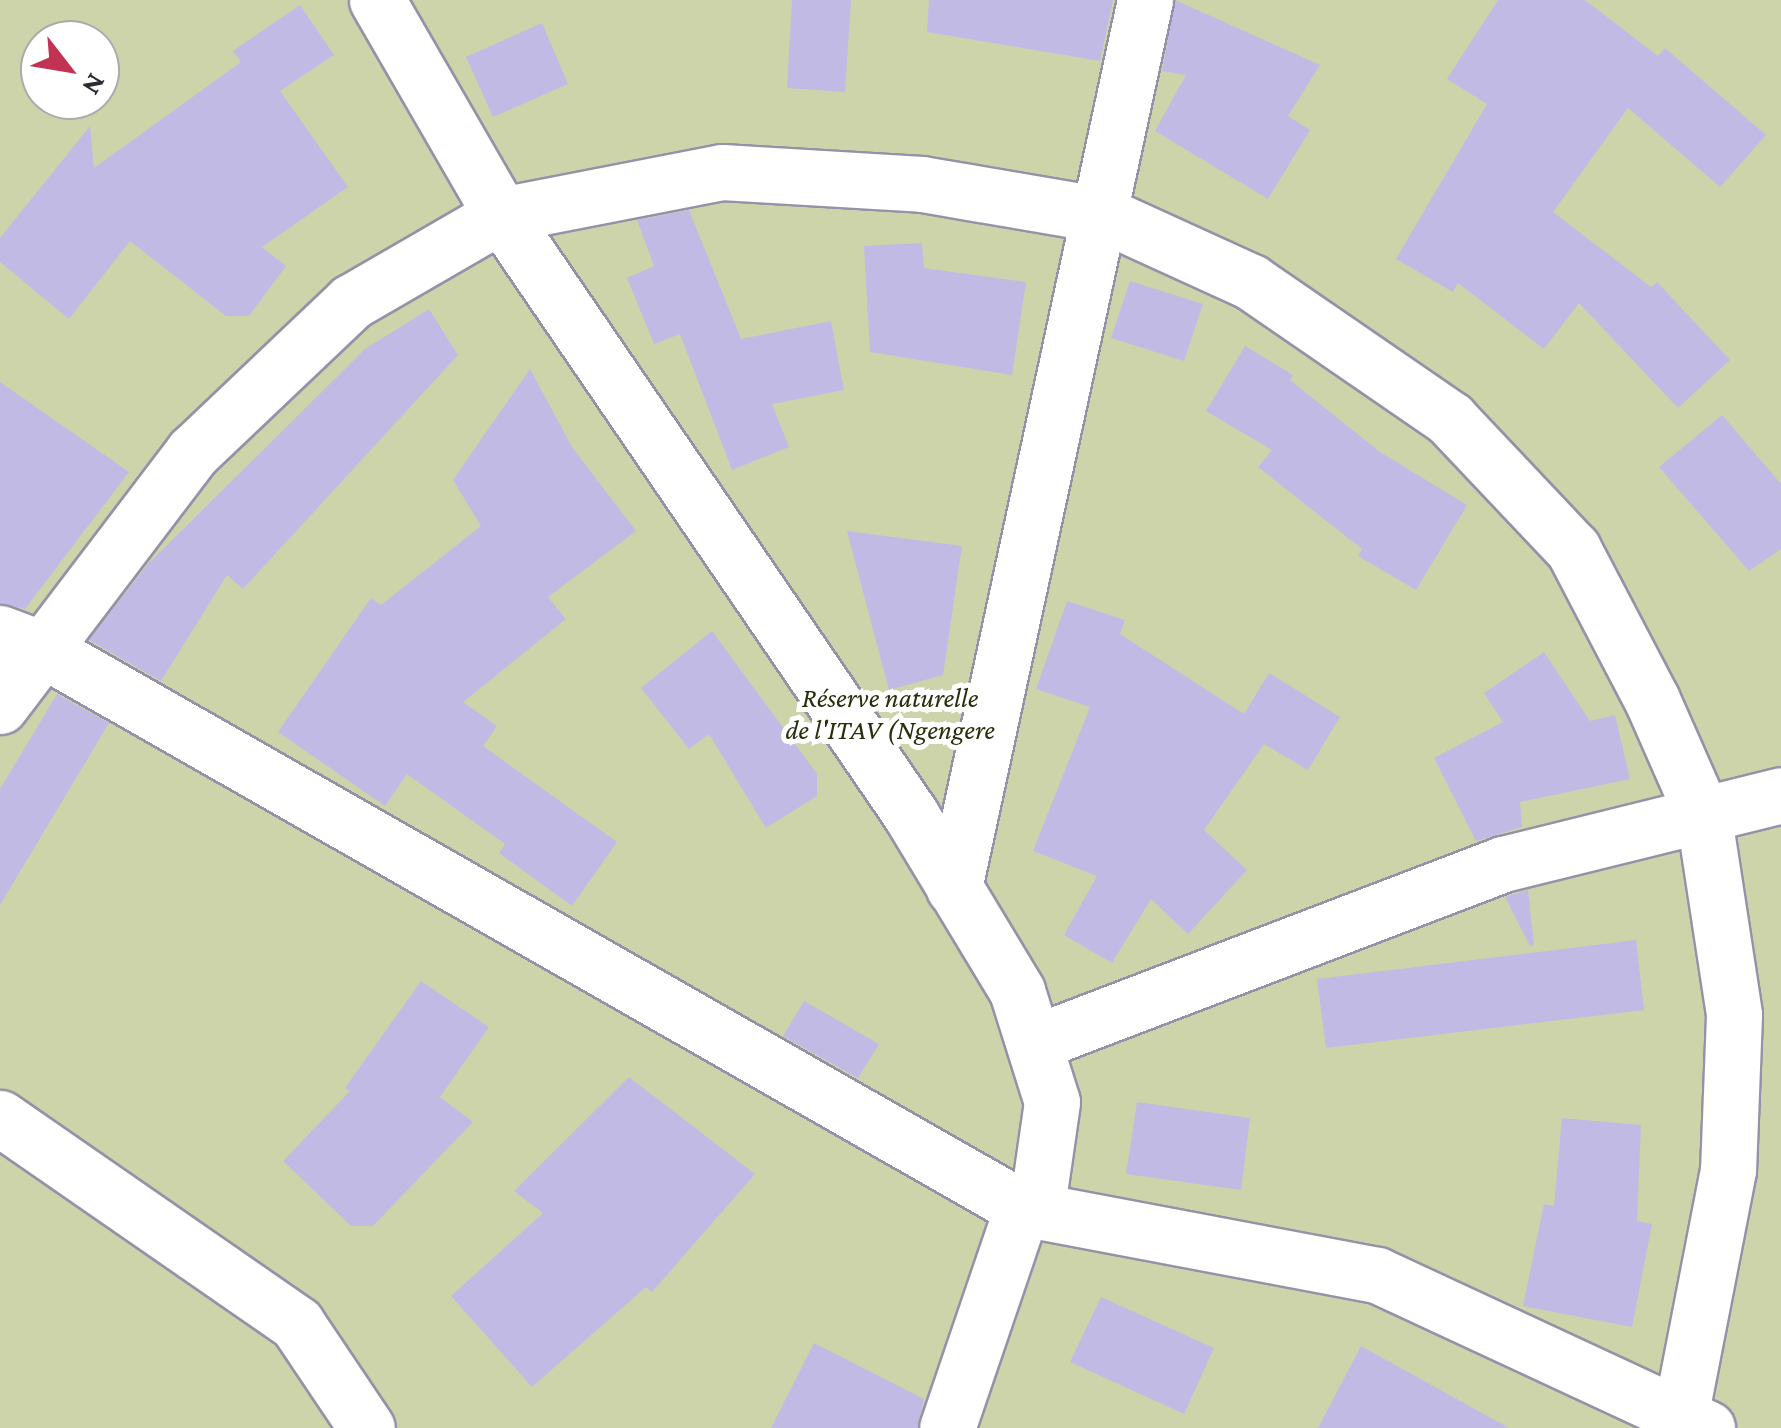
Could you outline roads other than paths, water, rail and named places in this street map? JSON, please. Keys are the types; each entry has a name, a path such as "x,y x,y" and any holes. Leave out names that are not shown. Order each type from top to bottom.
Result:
{"street":[{"path":"377,0 500,216 954,888 1017,991 1052,1102 1040,1184 1022,1208 947,1428"},
{"path":"954,888 1104,215 1145,0"},
{"path":"0,706 20,641 192,452 351,302 500,216 722,172 922,184 1104,215 1251,282 1450,419 1573,548 1704,818 1734,1015 1728,1170 1690,1424 1378,1275 1022,1208 20,641"},
{"path":"1034,1043 1503,864 1704,818 1781,796"},
{"path":"0,1118 297,1324 367,1428"}],"park label":[{"name":"Réserve naturelle de l'ITAV (Ngengere","path":"890,714"}]}
